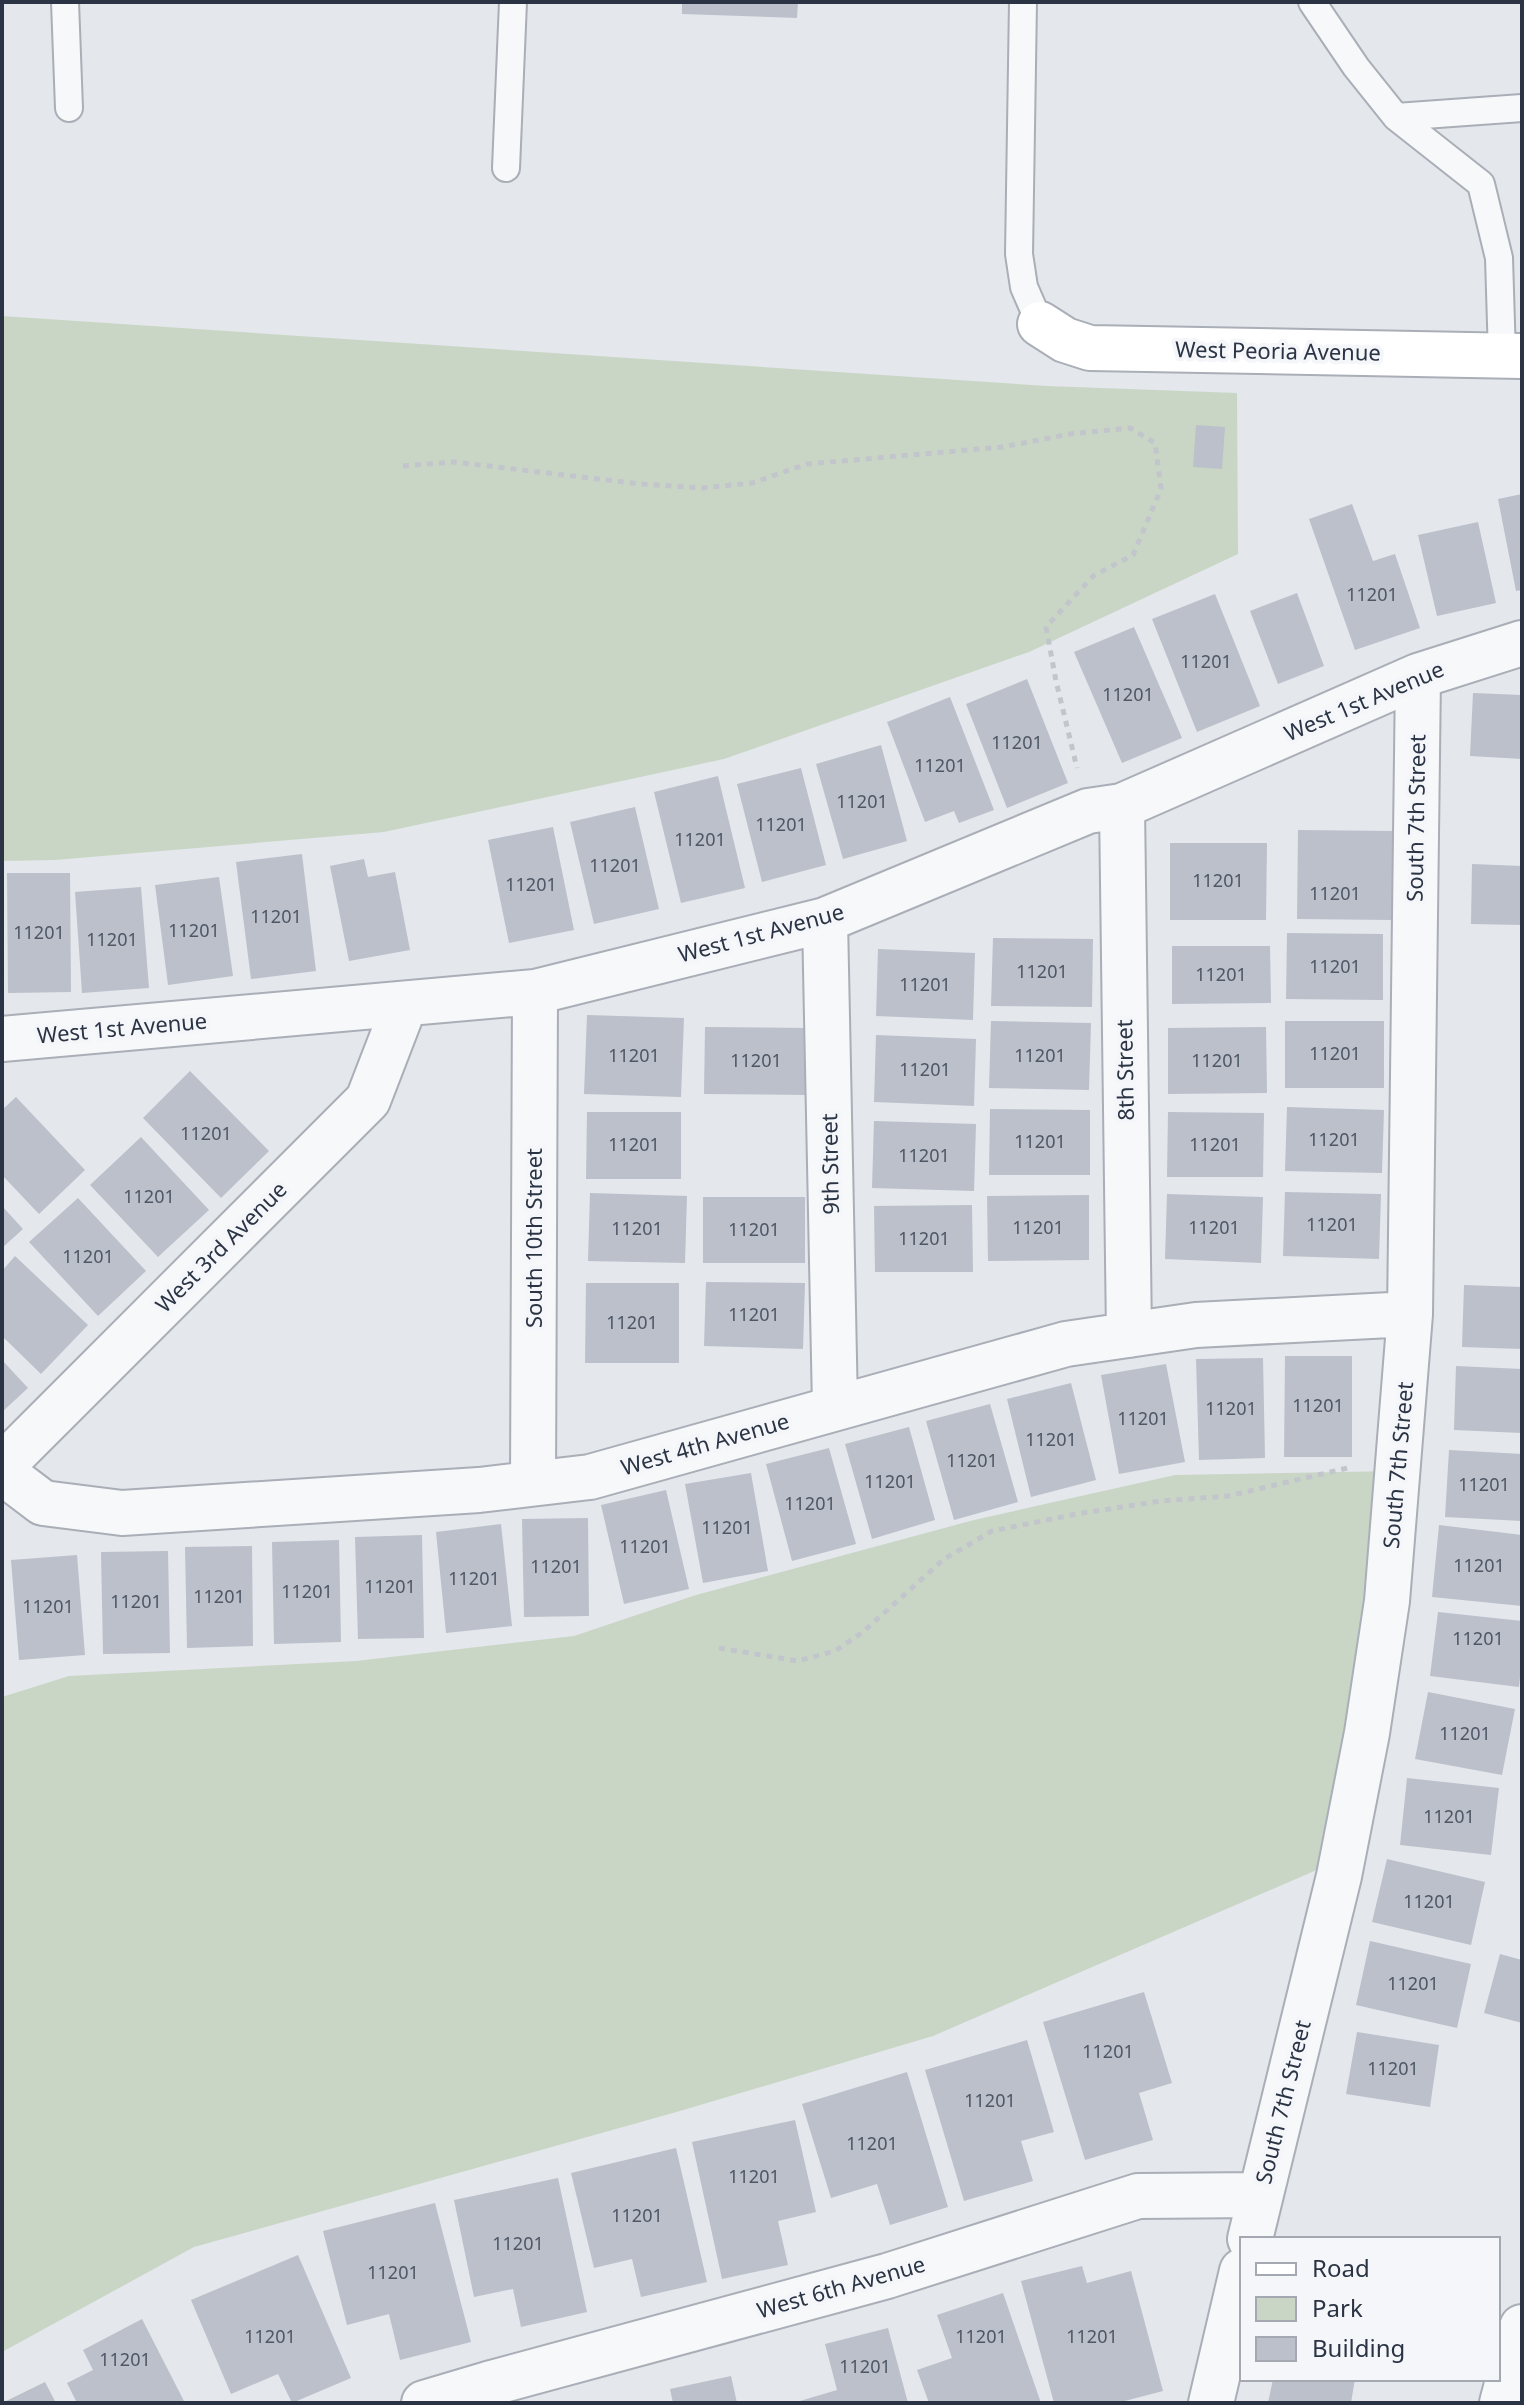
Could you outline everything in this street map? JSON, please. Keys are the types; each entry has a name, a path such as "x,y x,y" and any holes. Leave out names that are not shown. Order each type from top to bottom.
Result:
{"street":[{"name":"West Peoria Avenue","path":"1040,324 1065,340 1090,348 1512,356"},
{"name":"West 1st Avenue","path":"2,1039 535,992 825,920 1105,809 1418,676 1522,643"},
{"name":"South 7th Street","path":"1250,2237 1339,1876 1364,1747 1387,1601 1410,1314 1418,676"},
{"name":"8th Street","path":"1105,809 1129,1335"},
{"name":"9th Street","path":"825,920 835,1407"},
{"name":"South 10th Street","path":"533,1483 535,992"},
{"name":"West 3rd Avenue","path":"2,1469 368,1100 405,1004"},
{"name":"West 4th Avenue","path":"2,1469 43,1503 122,1513 479,1490 590,1477 1066,1344 1196,1325 1410,1314"},
{"name":"West 6th Avenue","path":"424,2403 887,2276 1138,2196 1260,2195"},
{"path":"1211,2403 1240,2280"},
{"path":"1502,2403 1522,2327"}],"lane":[{"path":"65,2 69,108"},
{"path":"506,168 513,2"},
{"path":"1023,2 1019,254 1024,287 1040,324"},
{"path":"1312,2 1356,67 1396,117 1481,184 1499,258 1512,356"},
{"path":"1396,117 1522,108"}],"path":[{"path":"403,466 454,462 702,488 752,483 807,464 1003,447 1070,434 1130,428 1155,443 1161,489 1133,555 1093,576 1046,627 1056,681 1105,809"},
{"path":"719,1648 798,1661 835,1651 873,1623 944,1559 992,1531 1161,1501 1228,1496 1367,1463 1398,1463"}],"green space":[{"path":"2,316 1047,386 1237,393 1238,554 1029,652 724,759 384,832 55,860 2,861"},
{"path":"1397,1471 1342,1859 933,2036 680,2111 194,2247 2,2352 2,1697 69,1676 356,1661 574,1636 696,1595 974,1520 1175,1475"}],"building":[{"path":"682,2 798,2 797,18 682,14"},
{"path":"1196,425 1225,427 1222,469 1193,467"},
{"path":"1522,494 1522,590 1516,591 1498,499"},
{"path":"1352,504 1373,561 1395,554 1420,628 1355,650 1309,519"},
{"path":"1478,522 1496,603 1437,616 1418,535"},
{"path":"1297,593 1324,666 1278,684 1250,611"},
{"path":"1215,594 1260,706 1197,732 1152,619"},
{"path":"1134,627 1182,738 1122,763 1074,652"},
{"path":"1027,679 1068,783 1007,808 966,704"},
{"path":"1473,693 1522,695 1522,759 1470,756"},
{"path":"950,697 994,810 959,823 954,811 925,822 887,722"},
{"path":"881,745 907,841 843,859 816,764"},
{"path":"801,768 826,865 762,882 737,784"},
{"path":"718,776 745,888 681,903 654,792"},
{"path":"635,807 659,909 594,924 570,822"},
{"path":"553,827 574,930 509,943 488,840"},
{"path":"1298,830 1393,831 1393,920 1297,919"},
{"path":"1170,843 1267,843 1266,920 1170,920"},
{"path":"302,854 316,971 251,979 236,862"},
{"path":"364,859 368,877 395,872 410,950 349,961 330,866"},
{"path":"1472,864 1522,866 1522,925 1471,924"},
{"path":"7,873 70,873 71,992 8,993"},
{"path":"219,877 233,976 168,985 155,885"},
{"path":"141,887 149,988 82,993 75,892"},
{"path":"1287,933 1383,934 1383,1000 1286,999"},
{"path":"993,938 1093,939 1092,1007 991,1006"},
{"path":"1172,946 1270,946 1271,1003 1172,1004"},
{"path":"878,949 975,953 973,1020 876,1016"},
{"path":"587,1015 684,1018 681,1097 584,1094"},
{"path":"991,1021 1091,1023 1089,1090 989,1088"},
{"path":"1285,1021 1384,1021 1384,1088 1285,1088"},
{"path":"705,1027 808,1028 807,1095 704,1094"},
{"path":"1266,1027 1267,1093 1168,1094 1168,1028"},
{"path":"876,1035 976,1039 974,1106 874,1102"},
{"path":"190,1071 269,1151 221,1198 143,1118"},
{"path":"16,1097 85,1170 39,1214 2,1175 2,1110"},
{"path":"1287,1107 1384,1110 1382,1173 1285,1171"},
{"path":"990,1109 1090,1110 1090,1175 989,1175"},
{"path":"587,1112 681,1112 681,1179 586,1179"},
{"path":"1168,1112 1264,1113 1263,1177 1167,1177"},
{"path":"874,1121 976,1124 974,1191 872,1188"},
{"path":"141,1137 209,1210 158,1257 90,1185"},
{"path":"1285,1192 1381,1194 1379,1259 1283,1256"},
{"path":"590,1193 687,1196 685,1263 588,1261"},
{"path":"1167,1194 1263,1197 1261,1263 1165,1259"},
{"path":"1089,1195 1089,1260 988,1261 987,1196"},
{"path":"703,1197 805,1197 805,1263 703,1263"},
{"path":"78,1198 146,1271 98,1316 29,1242"},
{"path":"972,1205 973,1272 875,1272 874,1206"},
{"path":"2,1206 23,1229 2,1248"},
{"path":"15,1256 88,1325 41,1374 2,1336 2,1271"},
{"path":"706,1282 805,1283 803,1349 704,1346"},
{"path":"586,1283 679,1283 679,1363 585,1363"},
{"path":"1464,1285 1522,1287 1522,1349 1462,1347"},
{"path":"1285,1356 1352,1356 1352,1457 1284,1457"},
{"path":"1263,1358 1265,1458 1199,1460 1196,1359"},
{"path":"2,1360 28,1388 2,1412"},
{"path":"1166,1364 1185,1462 1119,1474 1101,1375"},
{"path":"1456,1366 1522,1369 1522,1433 1454,1430"},
{"path":"1071,1383 1096,1480 1031,1497 1007,1399"},
{"path":"990,1404 1018,1502 954,1520 926,1421"},
{"path":"909,1427 935,1520 872,1539 845,1444"},
{"path":"829,1448 856,1544 792,1561 766,1464"},
{"path":"1449,1450 1522,1454 1522,1521 1445,1517"},
{"path":"751,1473 768,1571 703,1583 685,1484"},
{"path":"666,1490 689,1589 624,1604 601,1505"},
{"path":"588,1518 589,1616 524,1617 522,1519"},
{"path":"501,1524 512,1626 446,1633 436,1532"},
{"path":"1439,1525 1522,1535 1522,1606 1432,1597"},
{"path":"422,1535 424,1638 358,1639 355,1537"},
{"path":"339,1540 341,1642 274,1644 272,1542"},
{"path":"252,1546 253,1646 187,1648 185,1547"},
{"path":"168,1551 170,1653 103,1654 101,1552"},
{"path":"77,1555 85,1655 19,1660 11,1560"},
{"path":"1438,1612 1522,1621 1519,1687 1430,1676"},
{"path":"1428,1692 1515,1709 1502,1775 1415,1759"},
{"path":"1407,1778 1499,1788 1491,1855 1400,1845"},
{"path":"1387,1859 1485,1882 1471,1945 1372,1922"},
{"path":"1370,1941 1471,1964 1457,2028 1356,2005"},
{"path":"1500,1954 1522,1960 1522,2023 1484,2013"},
{"path":"1144,1992 1172,2083 1139,2093 1153,2140 1085,2160 1043,2022"},
{"path":"1357,2032 1439,2045 1430,2107 1346,2094"},
{"path":"1027,2040 1054,2132 1021,2141 1033,2181 964,2201 925,2070"},
{"path":"907,2072 948,2207 890,2225 877,2184 831,2198 802,2104"},
{"path":"795,2120 816,2212 778,2221 788,2265 722,2279 692,2142"},
{"path":"676,2148 707,2282 641,2297 632,2259 594,2268 571,2173"},
{"path":"558,2178 587,2312 521,2327 513,2289 474,2297 454,2200"},
{"path":"435,2203 471,2342 400,2360 389,2314 347,2325 323,2231"},
{"path":"298,2255 351,2378 292,2403 278,2374 231,2394 191,2300"},
{"path":"1082,2266 1087,2283 1131,2271 1163,2391 1117,2403 1054,2403 1021,2281"},
{"path":"1003,2293 1041,2403 929,2403 917,2370 952,2358 937,2315"},
{"path":"142,2319 185,2403 77,2403 67,2383 93,2370 83,2350"},
{"path":"888,2328 908,2403 793,2403 837,2390 825,2344"},
{"path":"731,2376 737,2403 673,2403 670,2389"},
{"path":"1273,2381 1355,2381 1351,2403 1268,2403"},
{"path":"45,2382 56,2403 2,2403"}]}
